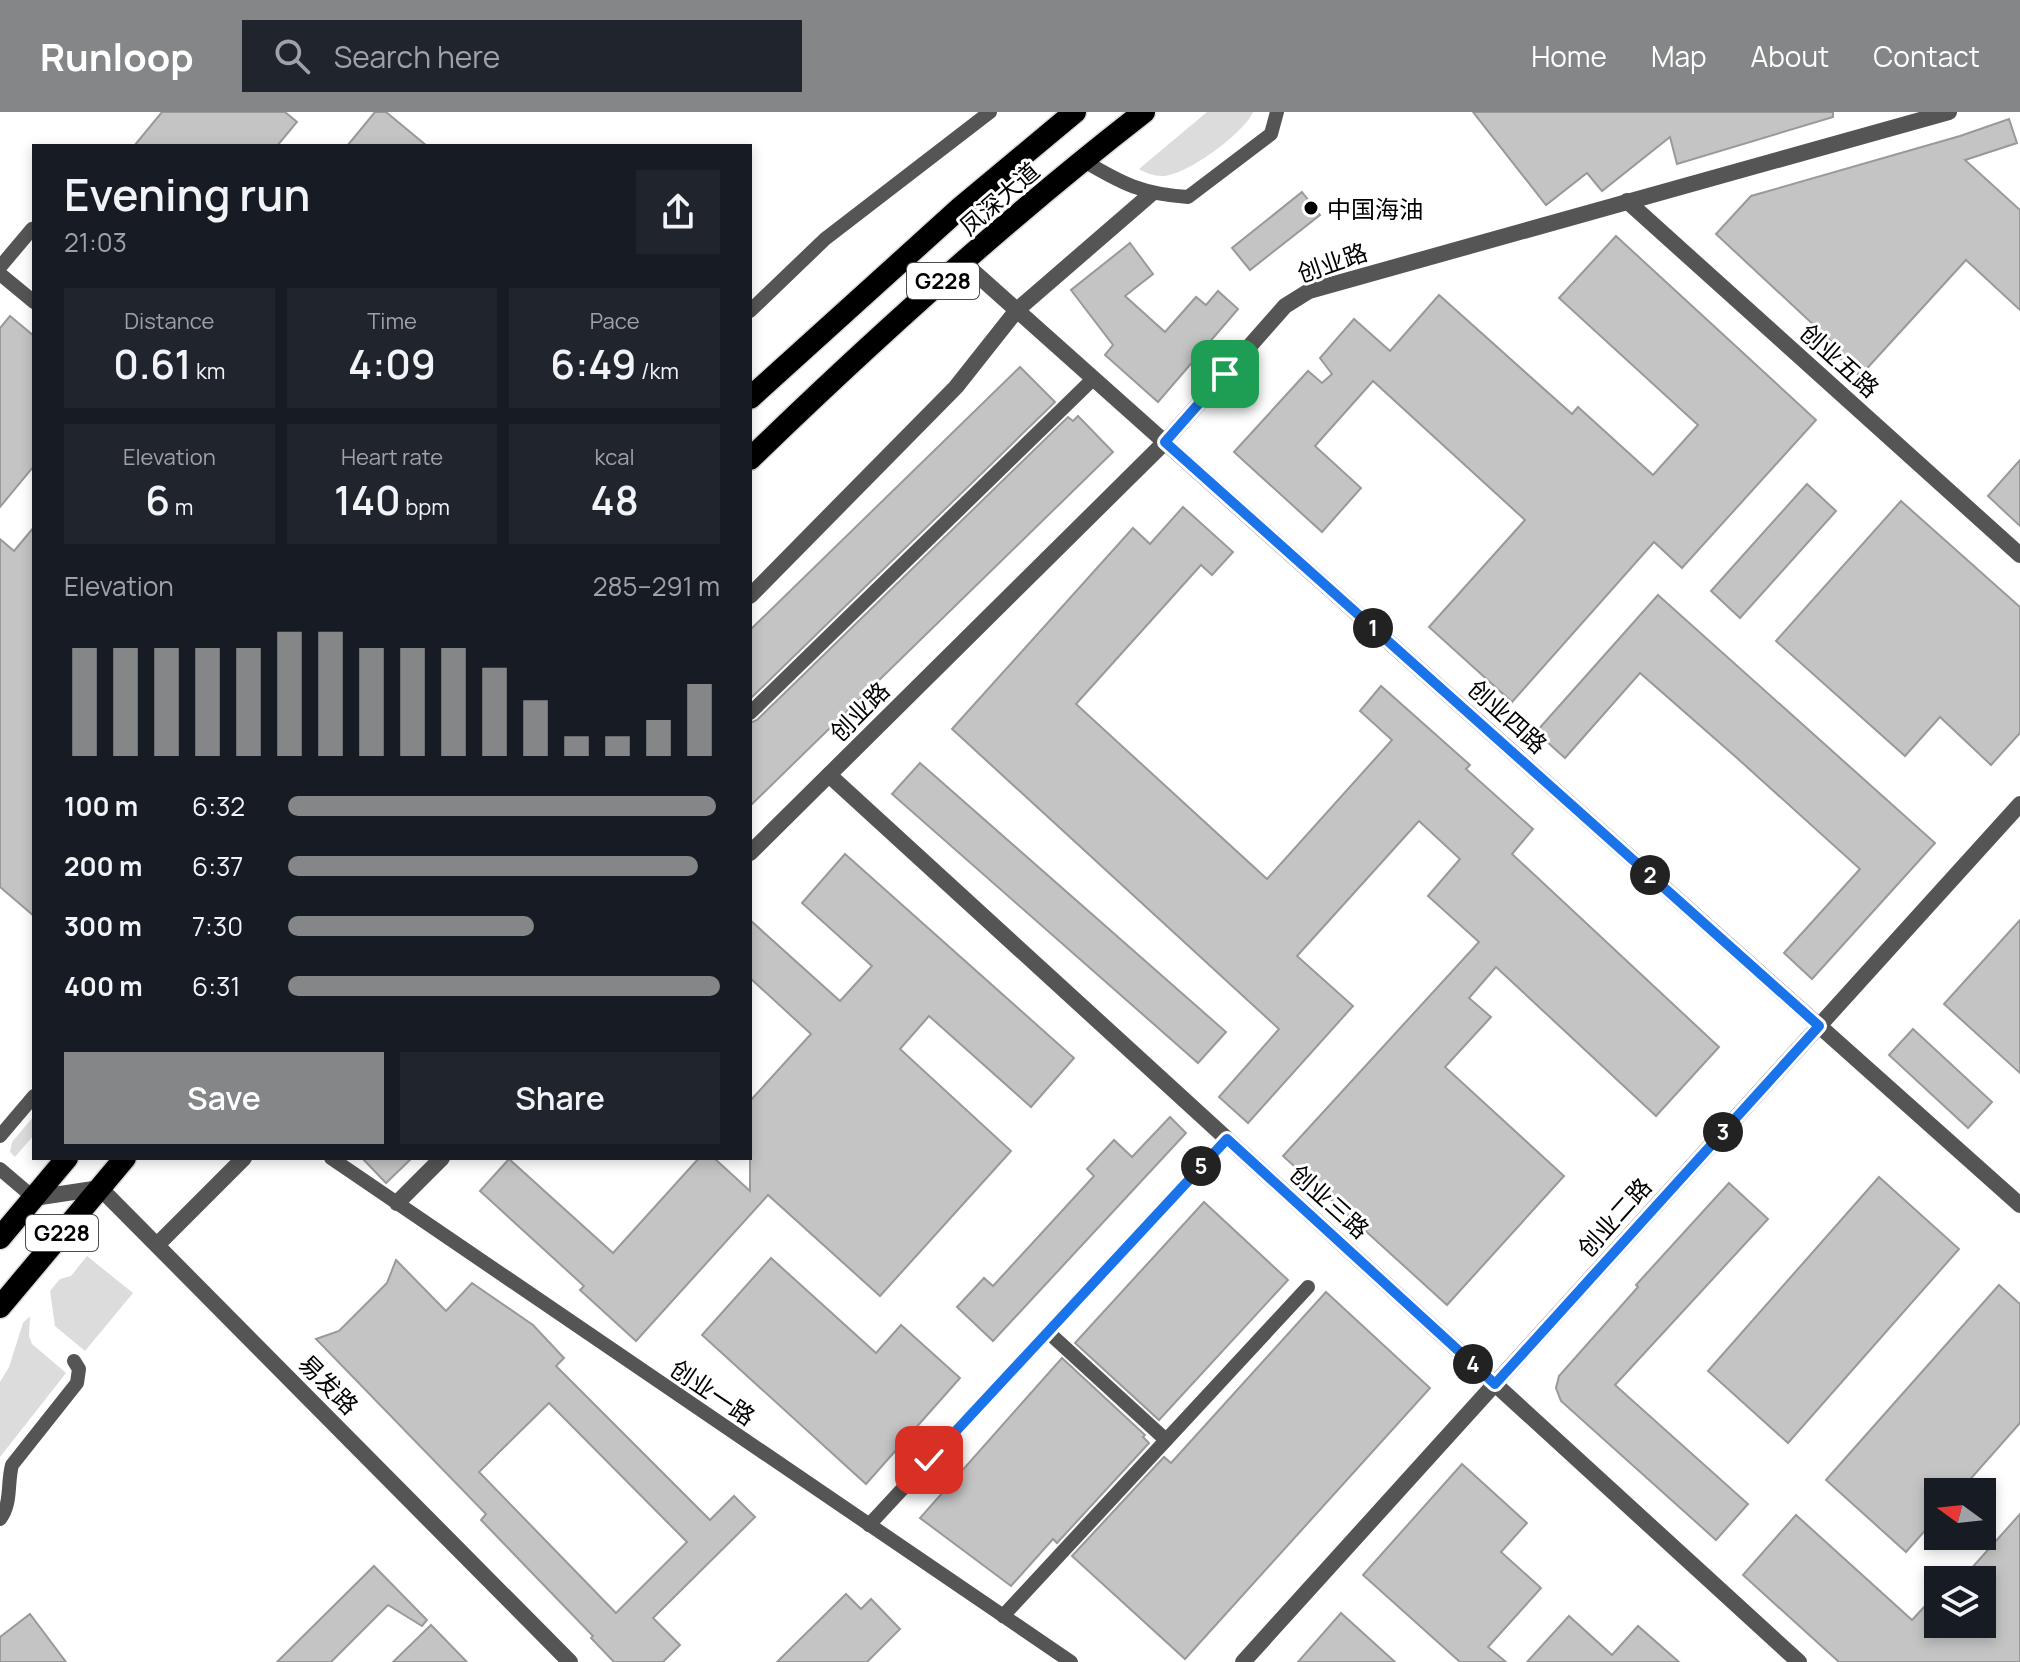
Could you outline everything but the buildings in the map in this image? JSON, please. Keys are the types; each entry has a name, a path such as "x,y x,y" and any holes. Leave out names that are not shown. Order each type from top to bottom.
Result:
{"highway":[{"name":"凤深大道","path":"752,396 960,208 1075,112"},
{"name":"凤深大道","path":"752,457 964,263 1144,112"},
{"name":"G228","path":"0,1238 65,1160"},
{"name":"G228","path":"0,1307 123,1160"}],"street":[{"name":"创业路","path":"752,851 1165,442 1285,306 1309,291 1949,112"},
{"path":"752,594 956,387 1017,310 1151,194"},
{"name":"创业五路","path":"1627,201 2020,555"},
{"name":"创业四路","path":"964,263 2020,1205"},
{"name":"创业三路","path":"829,775 1799,1662"},
{"name":"创业二路","path":"1243,1662 2020,804"},
{"path":"157,1245 242,1160"},
{"path":"397,1203 440,1160"},
{"path":"34,1198 100,1188"},
{"name":"易发路","path":"100,1188 570,1662"}],"lane":[{"path":"752,309 847,220 990,112"},
{"path":"1084,161 1112,178 1151,194 1188,197 1271,134 1277,112"},
{"path":"0,267 32,229"},
{"path":"0,274 32,300"},
{"path":"752,711 1093,379"},
{"path":"0,1136 32,1098"},
{"path":"869,1525 1227,1139"},
{"name":"创业一路","path":"334,1160 1071,1662"},
{"path":"0,1169 34,1198"},
{"path":"1003,1616 1308,1287"},
{"path":"1048,1332 1166,1440"},
{"path":"0,1519 9,1501 8,1479 12,1465 77,1383 79,1369 74,1361"}],"shaded area":[{"path":"1207,112 1253,112 1227,141 1185,169 1162,176 1139,169"},
{"path":"32,1118 32,1137 15,1157 10,1152 12,1142"},
{"path":"87,1256 133,1293 85,1351 55,1326 50,1291 60,1279 71,1276"},
{"path":"30,1316 29,1336 32,1344 66,1373 0,1457 0,1382 9,1367 23,1323"}],"place":[{"name":"中国海油","path":"1311,208"}],"route":[{"path":"929,1460 1227,1139 1495,1384 1819,1026 1165,442 1225,374"}]}
